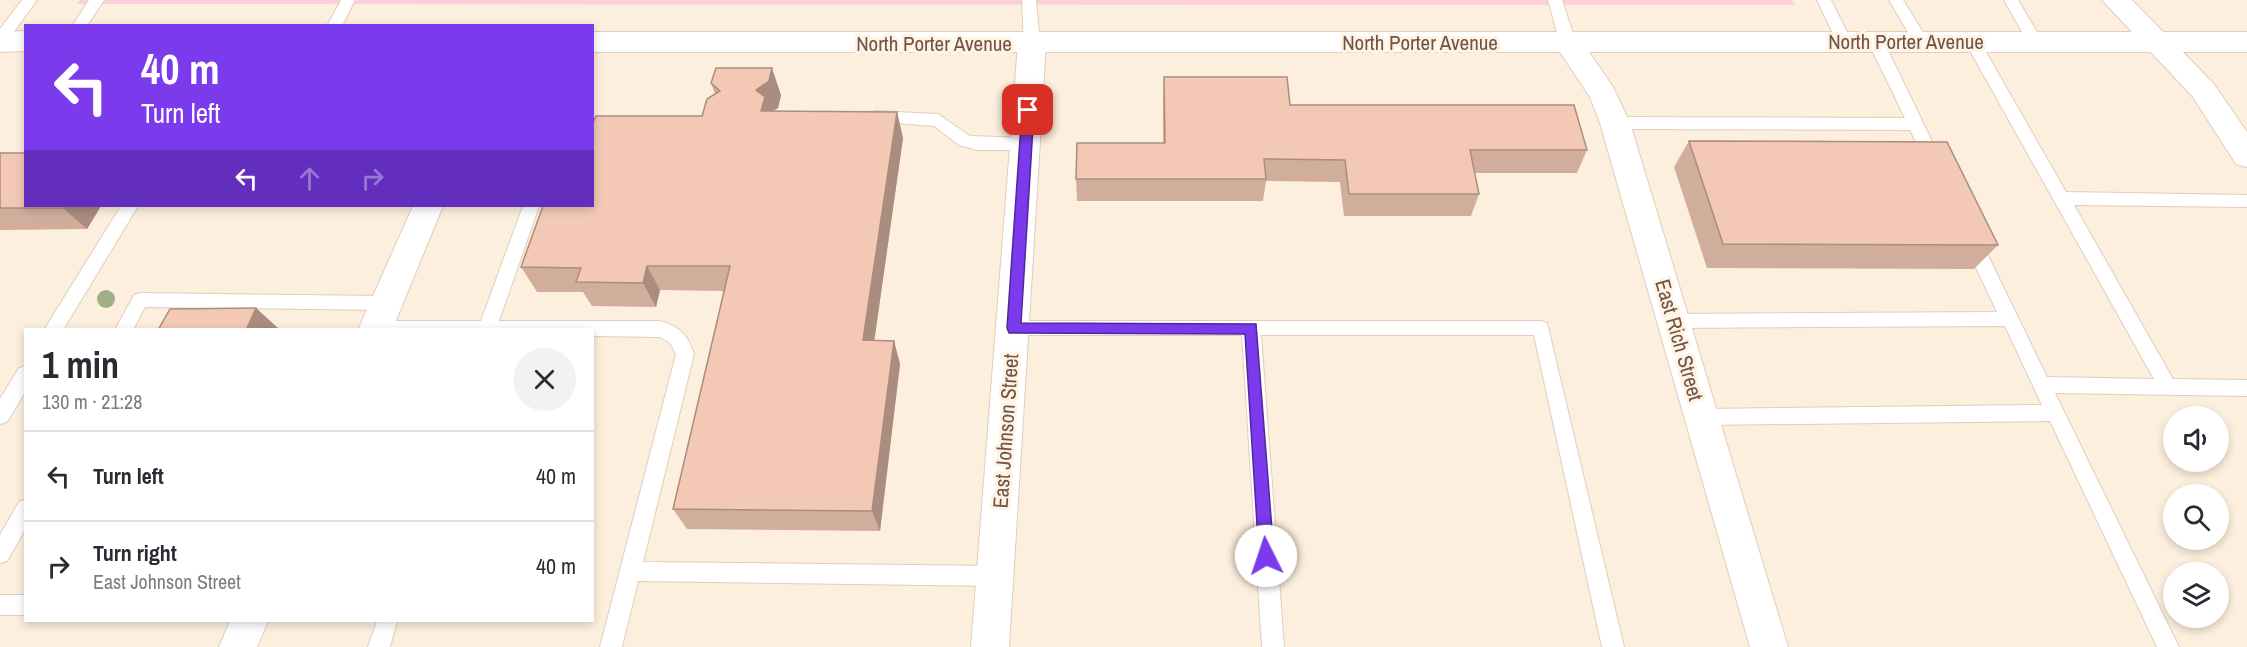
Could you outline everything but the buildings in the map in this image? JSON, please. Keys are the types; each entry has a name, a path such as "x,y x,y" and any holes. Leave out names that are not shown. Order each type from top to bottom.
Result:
{"main road":[{"path":"2116,0 2158,41 2238,129 2247,156"},
{"path":"0,41 24,41"},
{"name":"North Porter Avenue","path":"594,42 1032,44 2247,42"},
{"name":"East Rich Street","path":"1568,43 1603,94 1615,123 1769,647"},
{"name":"East Johnson Street","path":"990,647 1032,44"},
{"path":"379,320 428,207"},
{"path":"238,647 249,622"}],"lane":[{"path":"0,41 30,0"},
{"path":"81,24 97,0"},
{"path":"335,24 348,0"},
{"name":"East Johnson Street","path":"1029,0 1032,44"},
{"path":"1555,0 1568,43"},
{"path":"1824,0 1844,42"},
{"path":"1896,0 1921,42"},
{"path":"2011,0 2036,42"},
{"path":"1876,42 1942,178"},
{"path":"1973,42 2168,387"},
{"path":"859,117 938,120 965,141 977,144 1026,144"},
{"path":"1615,123 1916,124"},
{"path":"2063,198 2247,201"},
{"path":"54,328 129,207"},
{"path":"496,328 531,207"},
{"path":"1962,221 2168,647"},
{"path":"125,328 140,300 483,328"},
{"path":"1673,321 2009,319"},
{"path":"1014,328 1540,328 1613,647"},
{"path":"1251,328 1273,647"},
{"path":"594,329 660,329 672,332 682,343 685,354 611,647"},
{"path":"0,416 24,377"},
{"path":"2041,385 2247,388"},
{"path":"1701,417 2055,413"},
{"path":"0,554 24,512"},
{"path":"630,571 996,576"},
{"path":"0,605 24,605"},
{"path":"379,647 387,622"}],"shaded area":[{"path":"80,0 1792,0 1795,5 77,4"}],"route":[{"path":"1028,110 1014,328 1251,328 1266,556"}]}
